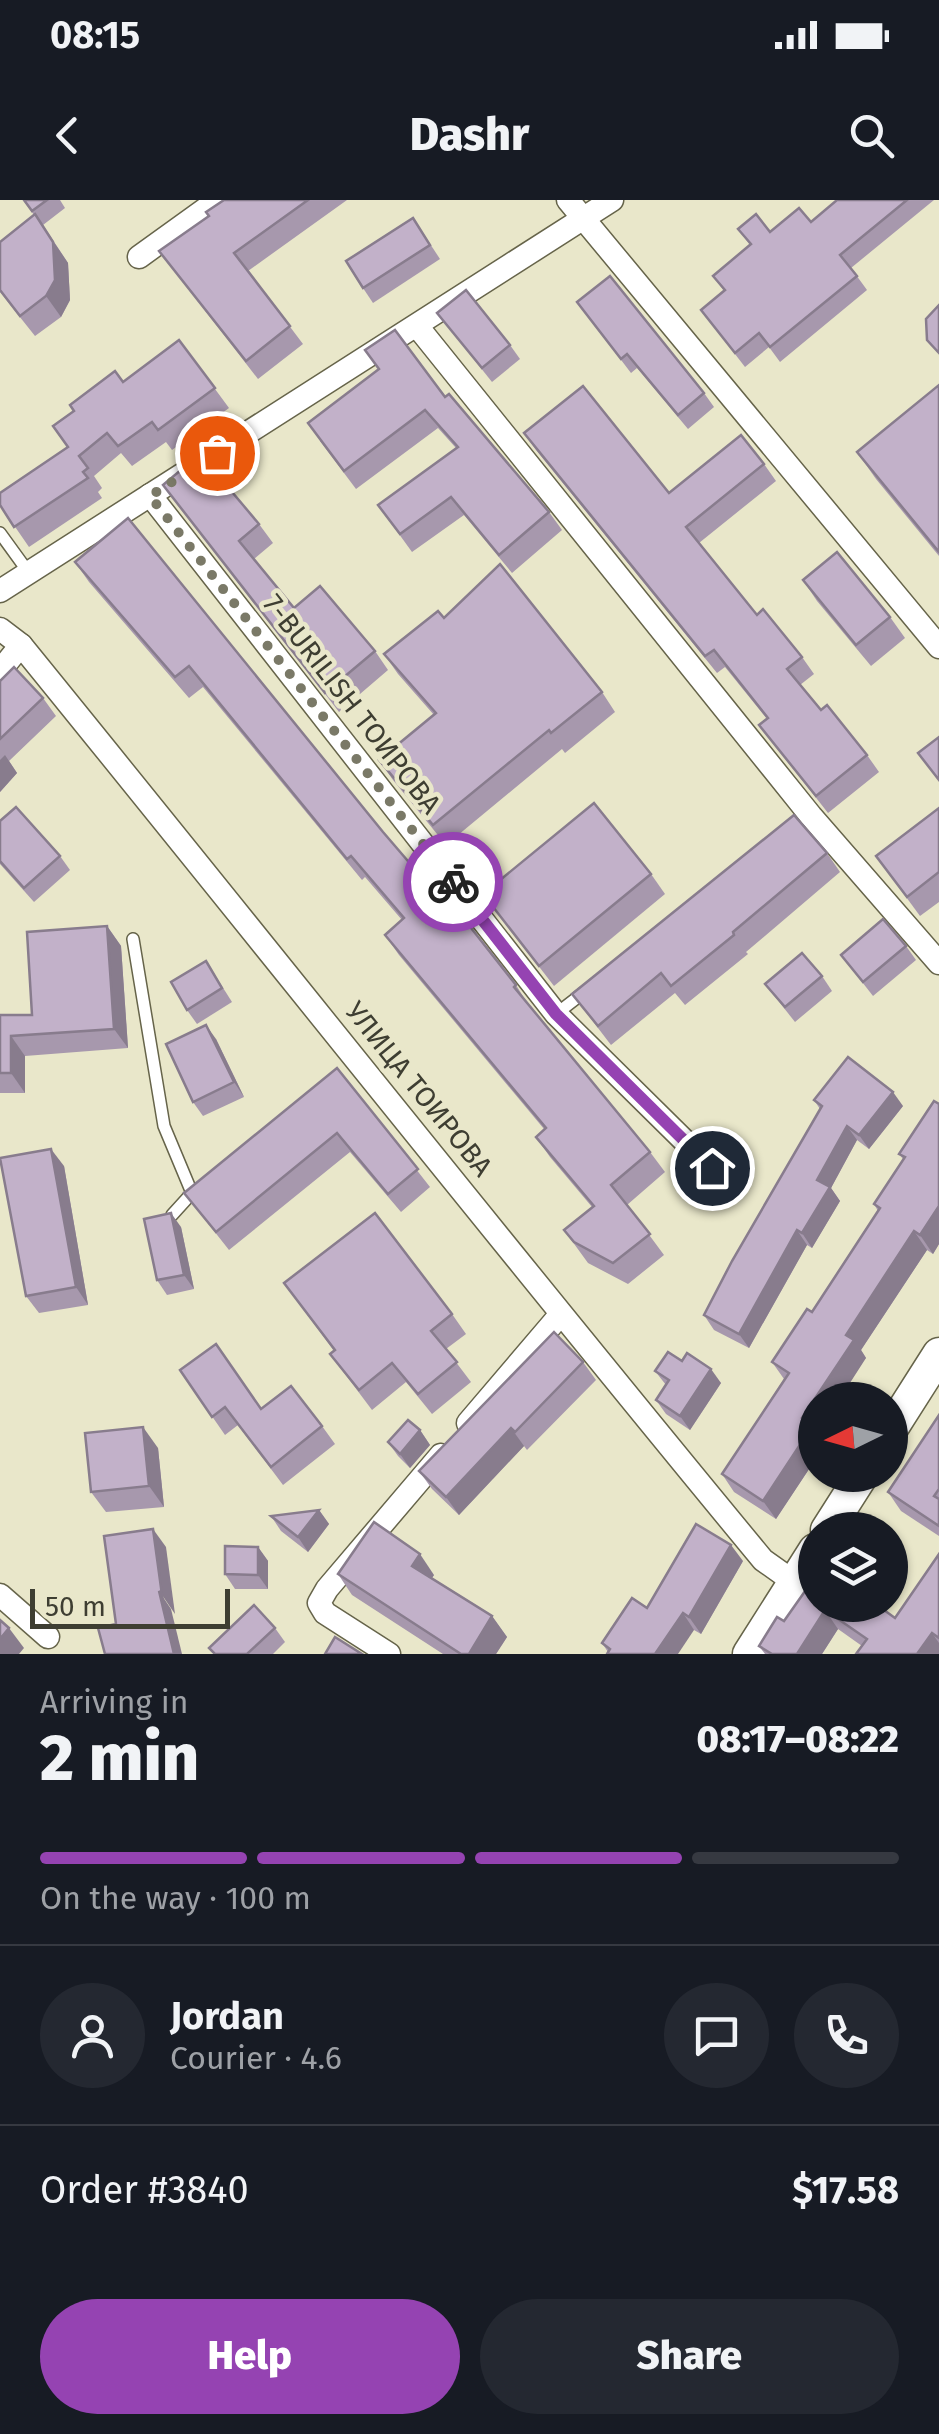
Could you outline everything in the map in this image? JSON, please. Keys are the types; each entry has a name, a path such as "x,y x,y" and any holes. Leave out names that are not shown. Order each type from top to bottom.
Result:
{"street":[{"path":"139,257 218,200"},
{"path":"568,200 939,647"},
{"path":"0,591 612,200"},
{"path":"417,326 804,822 939,963"},
{"name":"7-BURILISH ТОИРОВА","path":"150,496 556,1014 712,1168"},
{"name":"УЛИЦА ТОИРОВА","path":"0,628 21,645 351,1066 763,1560 794,1582"},
{"path":"0,672 21,645"},
{"path":"388,1654 325,1613 320,1602 560,1315"},
{"path":"908,1403 939,1354"},
{"path":"749,1654 798,1576"},
{"path":"0,1595 48,1637"}],"lane":[{"path":"0,533 28,572"},
{"path":"133,939 164,1126 200,1188 172,1215"},
{"path":"556,1014 602,979"}],"building":[{"path":"24,200 47,200 32,211"},
{"path":"224,200 308,200 234,253 290,326 246,361 159,251 209,216 206,212"},
{"path":"837,200 907,200 840,255 857,276 770,347 759,333 735,353 701,310 725,290 713,276 751,244 738,229 756,214 770,232 799,208 811,222"},
{"path":"35,214 53,242 55,280 46,296 20,316 0,290 0,242"},
{"path":"413,218 430,245 363,288 346,261"},
{"path":"610,276 704,393 678,415 627,354 621,359 577,302"},
{"path":"466,290 510,345 482,368 437,313"},
{"path":"939,305 939,353 927,340 926,319"},
{"path":"395,330 445,397 449,394 549,512 499,555 451,497 400,534 378,505 458,447 425,410 344,471 308,423 379,369 365,350"},
{"path":"179,340 215,388 158,430 152,422 118,446 107,433 79,456 88,468 83,472 88,478 14,527 0,505 0,493 68,447 53,426 74,411 70,405 115,371 123,382"},
{"path":"939,385 939,552 857,452"},
{"path":"583,386 669,493 741,435 764,464 686,527 757,615 763,609 802,657 787,669 821,710 827,705 867,755 816,796 759,725 768,718 714,650 705,656 524,433"},
{"path":"200,454 259,524 239,541 294,608 320,586 375,651 325,693 163,485"},
{"path":"128,518 383,832 456,917 460,914 514,987 650,1152 611,1185 650,1234 613,1263 574,1242 564,1230 594,1206 536,1137 546,1128 385,935 404,918 351,856 347,859 189,666 175,677 75,562"},
{"path":"837,552 890,617 856,645 803,580"},
{"path":"500,564 602,692 433,825 379,760 436,713 384,654 438,611 444,618"},
{"path":"14,667 43,698 0,739 0,681"},
{"path":"939,737 939,780 918,753"},
{"path":"594,803 651,874 539,966 483,894"},
{"path":"16,807 60,856 24,888 0,861 0,821"},
{"path":"939,808 939,872 907,897 876,856"},
{"path":"794,815 827,853 671,986 661,973 598,1026 572,994"},
{"path":"883,919 906,946 863,982 841,955"},
{"path":"107,926 114,1029 11,1036 11,1073 0,1073 0,1015 32,1015 27,932"},
{"path":"802,953 822,976 785,1007 765,984"},
{"path":"206,961 222,988 187,1010 171,982"},
{"path":"206,1025 234,1082 193,1102 166,1044"},
{"path":"848,1057 893,1092 859,1135 847,1126 817,1180 830,1187 802,1233 797,1230 739,1334 704,1315 822,1106 814,1100"},
{"path":"337,1068 418,1169 388,1194 337,1133 216,1232 184,1193"},
{"path":"934,1101 939,1104 939,1206 920,1235 914,1231 846,1335 854,1340 826,1382 798,1382 798,1448 763,1501 722,1474 789,1373 772,1362 807,1309 812,1312 880,1208 874,1204 905,1157 899,1154"},
{"path":"51,1149 76,1287 26,1296 0,1158"},
{"path":"171,1213 184,1275 157,1280 144,1219"},
{"path":"375,1213 452,1314 431,1331 457,1362 418,1394 392,1363 359,1390 330,1354 335,1350 284,1283"},
{"path":"554,1332 583,1362 515,1432 511,1428 446,1497 419,1471"},
{"path":"216,1344 261,1409 291,1386 322,1426 271,1467 225,1407 212,1417 180,1370"},
{"path":"668,1352 682,1361 687,1353 711,1369 680,1416 656,1400 669,1380 655,1371"},
{"path":"939,1415 939,1489 934,1496 939,1499 939,1526 888,1492 908,1492 908,1462"},
{"path":"408,1420 420,1430 400,1454 388,1442"},
{"path":"143,1427 149,1486 91,1492 85,1433"},
{"path":"319,1510 298,1537 271,1516"},
{"path":"374,1522 420,1554 412,1566 492,1616 469,1654 461,1654 338,1574"},
{"path":"696,1524 731,1545 689,1617 683,1613 655,1654 607,1654 610,1649 602,1643 632,1598 647,1608"},
{"path":"153,1529 162,1595 159,1591 174,1654 105,1654 98,1628 116,1624 104,1536"},
{"path":"225,1546 258,1547 258,1575 225,1574"},
{"path":"939,1554 939,1638 932,1633 917,1654 856,1654 867,1639 842,1622 908,1622 908,1599"},
{"path":"798,1601 798,1622 817,1622 797,1654 772,1654 759,1646 777,1617 784,1621"},
{"path":"254,1605 275,1628 247,1654 215,1654 209,1648"},
{"path":"0,1620 9,1628 0,1639"},
{"path":"335,1637 362,1654 325,1654"}],"way so far":[{"path":"217,453 150,496 453,882"}],"route":[{"path":"453,882 556,1014 712,1168"}]}
